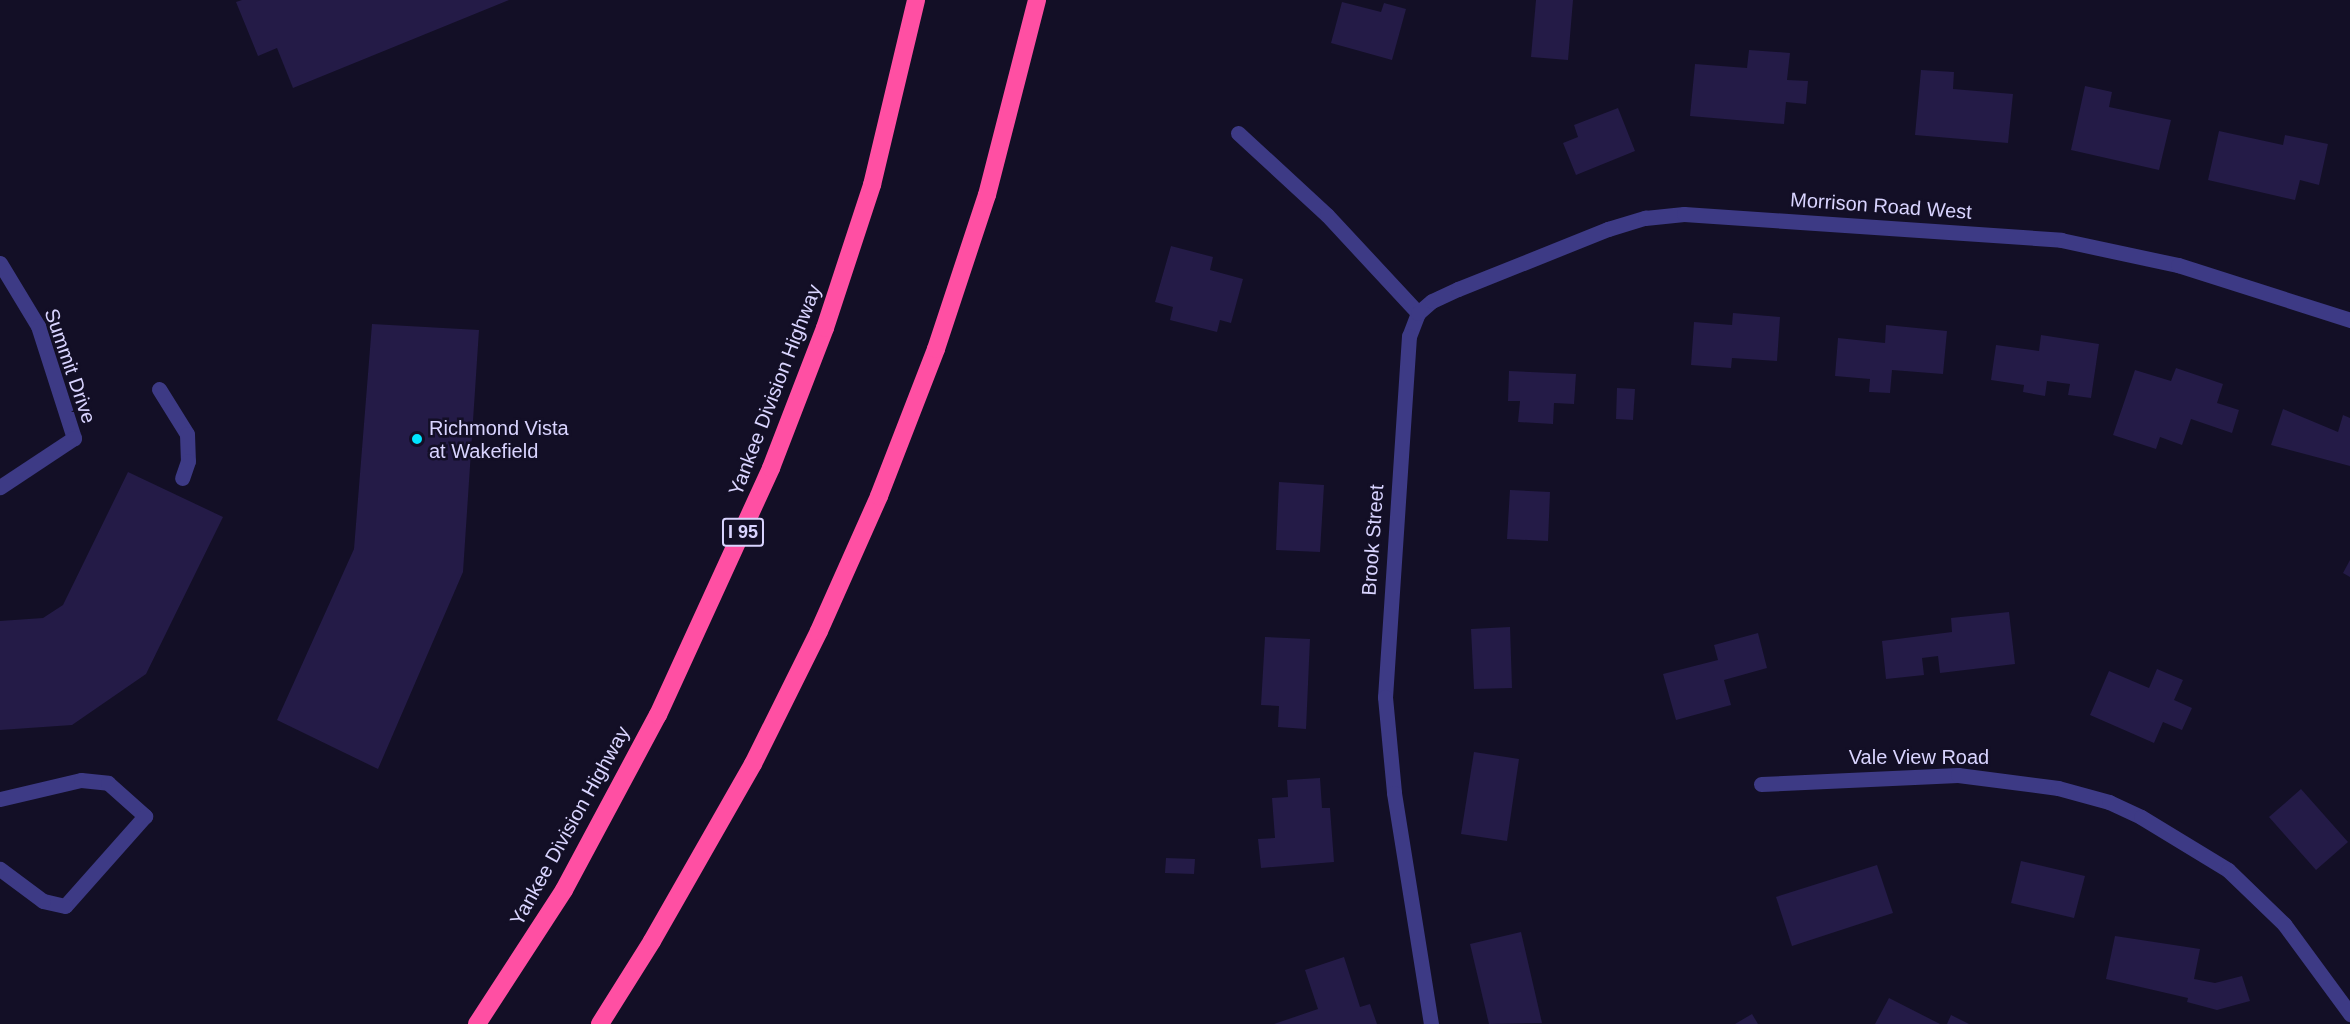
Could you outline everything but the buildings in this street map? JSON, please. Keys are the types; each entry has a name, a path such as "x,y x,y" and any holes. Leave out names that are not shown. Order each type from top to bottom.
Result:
{"highway":[{"name":"Yankee Division Highway","path":"477,1024 564,890 658,715 771,468 825,328 872,185 916,0"},
{"path":"600,1024 652,941 753,764 819,631 879,496 936,349 987,195 1037,0"}],"street":[{"path":"1238,133 1327,215 1419,313"},
{"name":"Morrison Road West","path":"1419,313 1443,295 1599,232 1645,218 1684,214 2061,240 2178,265 2350,320"},
{"name":"Summit Drive","path":"0,262 38,326 74,438 0,487"},
{"name":"Brook Street","path":"1419,313 1409,336 1390,571 1385,697 1394,793 1431,1024"},
{"path":"159,389 187,434 188,461 182,478"},
{"name":"Vale View Road","path":"1761,784 1958,775 2058,788 2109,802 2170,833 2228,870 2284,924 2350,1014"},
{"path":"0,799 81,780 108,783 145,816 65,906 43,902 0,869"}],"place":[{"name":"Richmond Vista at Wakefield","path":"417,439"}]}
